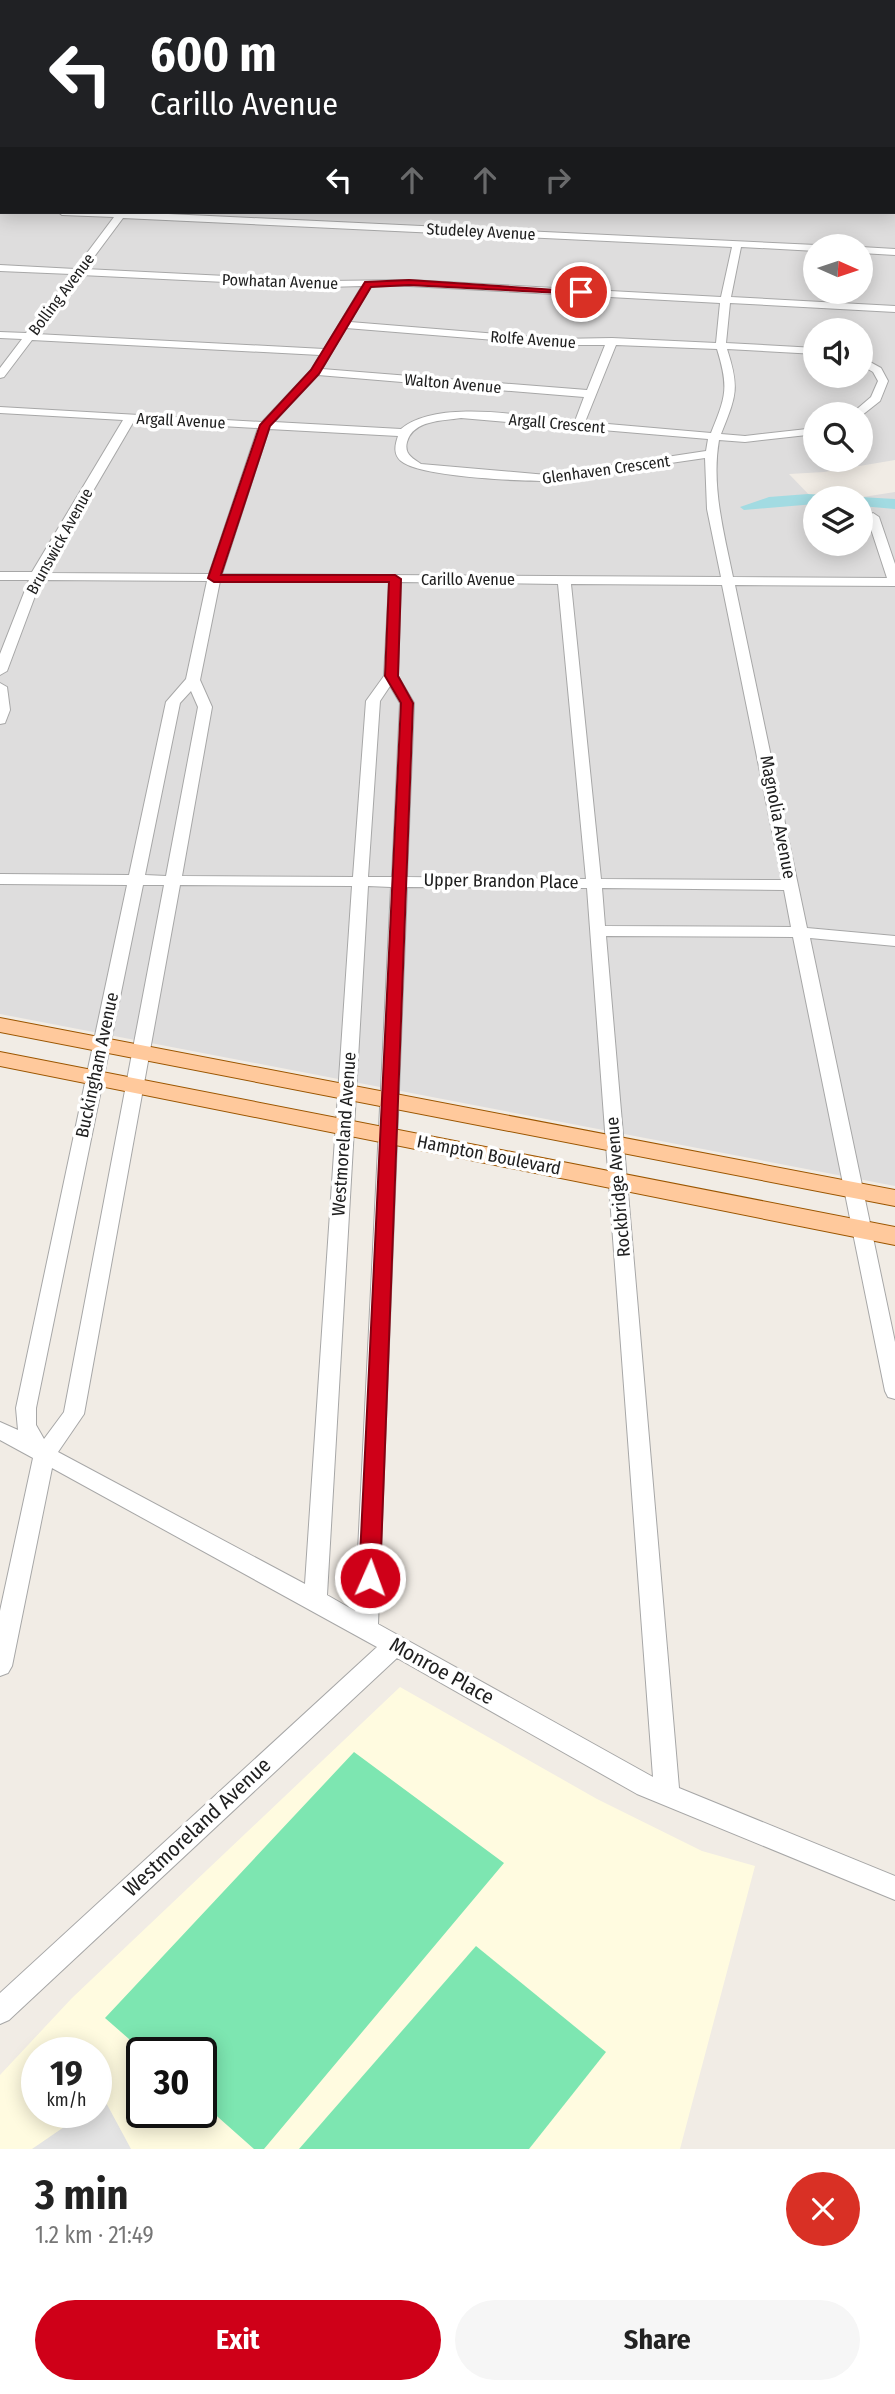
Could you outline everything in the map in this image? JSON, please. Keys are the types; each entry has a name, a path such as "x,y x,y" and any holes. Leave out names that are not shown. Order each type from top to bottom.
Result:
{"main road":[{"name":"Hampton Boulevard","path":"0,1025 895,1198"},
{"name":"Hampton Boulevard","path":"0,1059 895,1236"}],"street":[{"name":"Bolling Avenue","path":"0,375 121,214"},
{"name":"Studeley Avenue","path":"142,214 803,246"},
{"name":"Magnolia Avenue","path":"737,243 725,300 721,346 729,372 731,396 714,438 711,454 713,509 730,580 895,1391"},
{"path":"873,251 895,252"},
{"name":"Powhatan Avenue","path":"0,268 368,284 422,283 895,309"},
{"name":"Buckingham Avenue","path":"44,1455 32,1441 26,1425 26,1409 173,702 193,680 214,578 265,425 315,372 368,284"},
{"name":"Rolfe Avenue","path":"345,325 565,342 612,341 721,346"},
{"path":"0,335 327,352"},
{"path":"579,424 612,341"},
{"path":"721,346 803,350"},
{"path":"872,402 876,399 883,381 873,368"},
{"name":"Walton Avenue","path":"315,372 591,394"},
{"name":"Argall Avenue","path":"0,410 404,433"},
{"name":"Argall Crescent","path":"404,433 417,422 461,415 714,438"},
{"name":"Brunswick Avenue","path":"0,671 36,577 131,417"},
{"name":"Glenhaven Crescent","path":"404,433 400,448 411,463 429,469 502,477 547,478 711,454"},
{"path":"714,438 776,438 803,433"},
{"path":"873,517 888,543 895,582"},
{"name":"Carillo Avenue","path":"0,576 895,582"},
{"name":"Westmoreland Avenue","path":"366,1629 407,703 391,676 395,579"},
{"name":"Rockbridge Avenue","path":"564,579 594,883 667,1795"},
{"name":"Westmoreland Avenue","path":"315,1600 345,1092 373,701 391,676"},
{"path":"0,1665 44,1455 74,1414 205,707 193,680"},
{"path":"0,687 3,710 0,720"},
{"name":"Upper Brandon Place","path":"0,879 791,885"},
{"path":"598,931 801,932 895,942"},
{"name":"Monroe Place","path":"0,1430 315,1600 634,1780 895,1888"},
{"name":"Westmoreland Avenue","path":"0,2011 395,1645"}],"shaded area":[{"path":"0,214 895,214 895,460 873,464 873,402 803,402 803,472 824,472 789,474 803,489 803,556 873,556 873,495 895,492 895,1186 0,1014"},
{"path":"400,1687 597,1799 702,1851 755,1866 680,2149 0,2149 0,2075 21,2053 21,2128 112,2128 112,2037 36,2037 72,1998"},
{"path":"112,2114 131,2149 32,2149 63,2128 112,2128"}],"green space":[{"path":"354,1752 504,1863 264,2149 254,2149 217,2116 217,2037 127,2037 105,2018"},
{"path":"476,1946 606,2052 529,2149 299,2149"}],"water":[{"path":"803,494 803,505 744,510 740,507 769,497"},
{"path":"873,498 895,499 895,509 873,507"}],"route":[{"path":"370,1578 407,703 391,676 395,579 214,578 265,425 315,372 368,284 409,283 581,292"}]}
